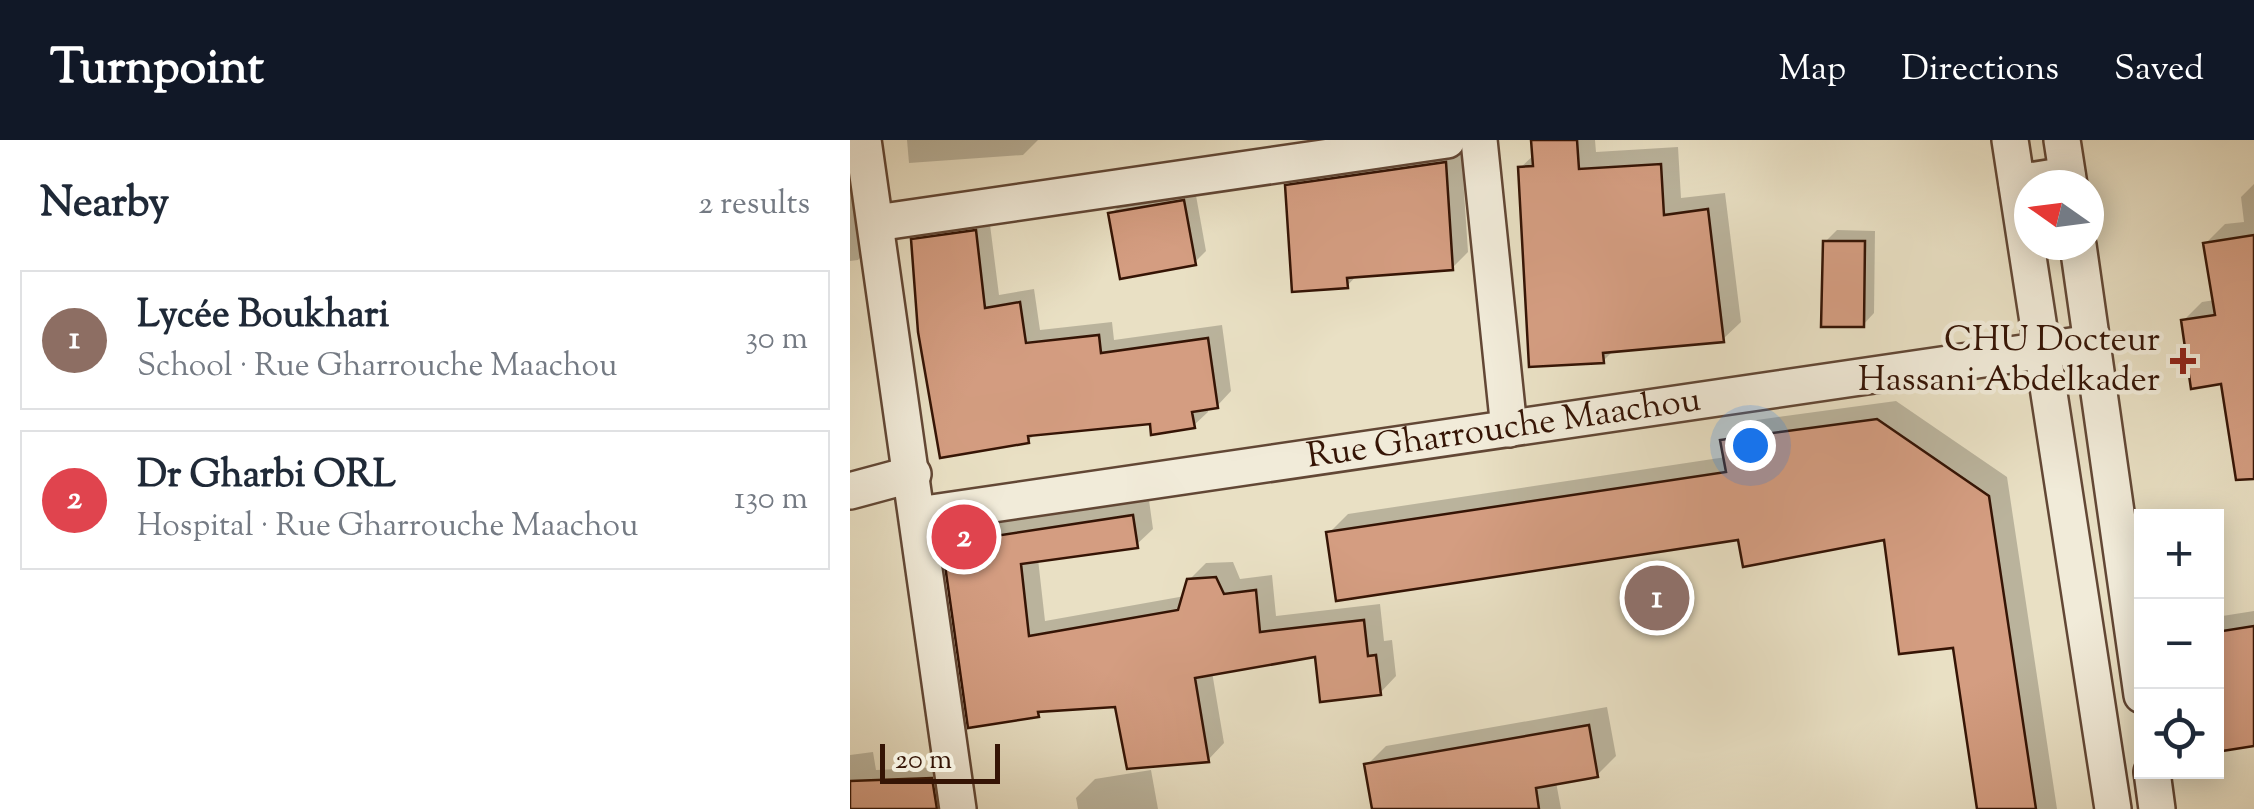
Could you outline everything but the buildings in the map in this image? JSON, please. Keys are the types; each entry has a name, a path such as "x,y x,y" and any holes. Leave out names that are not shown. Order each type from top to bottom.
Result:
{"street":[{"path":"863,140 958,809"},
{"path":"876,224 1447,140"},
{"path":"1479,140 1509,429"},
{"path":"2010,140 2015,170"},
{"path":"2062,140 2066,170"},
{"path":"2029,260 2112,809"},
{"path":"2080,260 2141,689"},
{"name":"Rue Gharrouche Maachou","path":"918,515 2092,343"},
{"path":"850,491 913,474"},
{"path":"2153,779 2158,809"}],"place":[{"name":"CHU Docteur Hassani Abdelkader","path":"2183,361"},
{"name":"Dr Gharbi ORL","path":"964,537"},
{"name":"Lycée Boukhari","path":"1657,598"}]}
